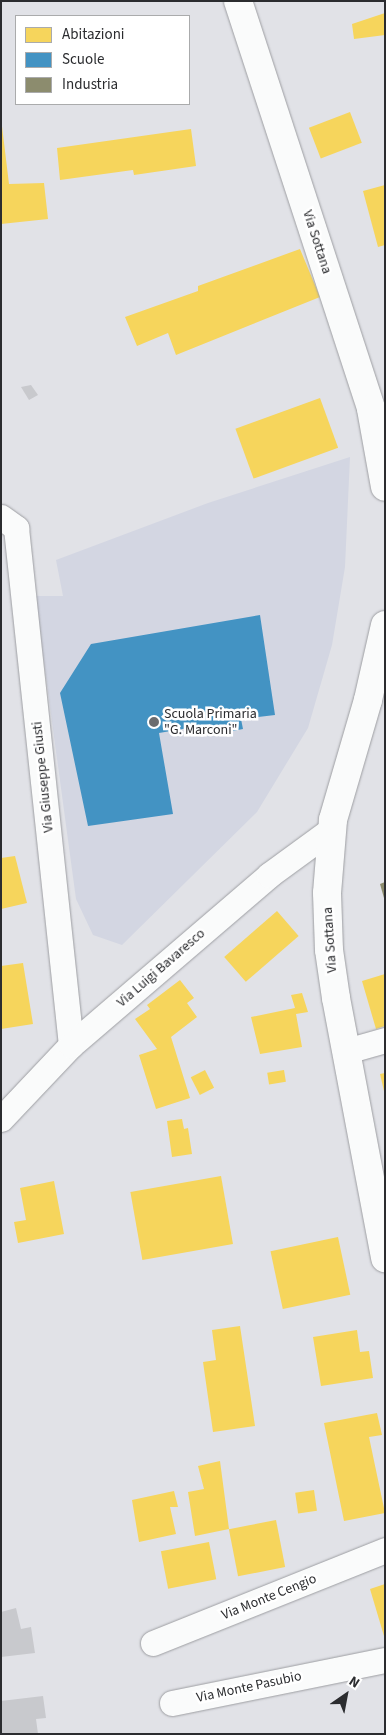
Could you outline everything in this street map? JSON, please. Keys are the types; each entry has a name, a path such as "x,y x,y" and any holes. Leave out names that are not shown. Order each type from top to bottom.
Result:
{"street":[{"name":"Via Sottana","path":"238,1 371,409 385,487"},
{"name":"Via Giuseppe Giusti","path":"1,517 16,528 72,1045"},
{"name":"Via Sottana","path":"385,624 368,700 332,829 327,893 328,950 385,1258"},
{"name":"Via Luigi Bavaresco","path":"1,1119 72,1045 270,875 332,829"},
{"path":"346,1051 385,1040"},
{"name":"Via Monte Cengio","path":"153,1643 385,1550"},
{"name":"Via Monte Pasubio","path":"172,1703 385,1660"}],"shaded area":[{"path":"350,457 345,567 332,645 308,728 257,812 122,945 93,935 76,899 35,596 63,596 56,560 208,503"}],"building: Abitazioni":[{"path":"385,13 385,35 354,39 352,24"},
{"path":"350,112 362,143 321,159 309,128"},
{"path":"1,118 9,184 44,183 48,219 1,224"},
{"path":"191,129 196,166 134,175 133,170 60,180 57,148"},
{"path":"385,185 385,245 378,247 363,191"},
{"path":"300,249 320,297 176,355 168,333 137,346 125,317 198,291 198,286"},
{"path":"320,398 338,448 254,479 235,429"},
{"path":"15,856 27,903 1,909 1,858"},
{"path":"277,911 299,936 246,982 224,957"},
{"path":"23,963 33,1024 1,1029 1,966"},
{"path":"385,974 385,1026 376,1029 362,981"},
{"path":"180,980 194,998 187,1003 197,1017 171,1037 190,1098 156,1109 139,1055 157,1049 135,1019 150,1009 147,1005"},
{"path":"302,993 308,1012 296,1014 302,1047 260,1054 251,1017 295,1008 291,995"},
{"path":"205,1070 214,1088 200,1095 191,1077"},
{"path":"284,1070 286,1082 269,1085 267,1073"},
{"path":"385,1073 385,1091 384,1091 380,1074"},
{"path":"182,1119 184,1129 188,1128 192,1154 172,1157 167,1121"},
{"path":"221,1176 233,1244 142,1260 130,1192"},
{"path":"54,1181 64,1234 18,1243 14,1222 26,1220 20,1188"},
{"path":"338,1237 350,1295 283,1309 271,1251"},
{"path":"240,1326 255,1426 213,1432 203,1362 216,1360 212,1330"},
{"path":"357,1330 360,1352 369,1351 373,1378 321,1386 313,1337"},
{"path":"377,1413 382,1435 369,1437 385,1513 344,1521 324,1423"},
{"path":"220,1461 229,1529 195,1536 188,1492 204,1489 198,1466"},
{"path":"314,1490 317,1511 298,1513 295,1493"},
{"path":"174,1491 178,1507 170,1507 176,1534 139,1542 132,1500"},
{"path":"276,1520 285,1567 238,1576 229,1529"},
{"path":"209,1542 216,1579 168,1589 161,1551"},
{"path":"385,1584 385,1636 384,1636 370,1589"}],"building: Scuole":[{"name":"Scuola Primaria \"G. Marconi\"","path":"260,615 275,715 241,719 243,729 212,735 206,725 159,733 173,814 88,826 60,693 91,644"}],"building: Industria":[{"path":"385,882 385,898 384,898 380,884"}],"building: Altro":[{"path":"31,385 38,395 29,400 21,387"},
{"path":"16,1608 21,1629 31,1627 35,1653 1,1657 1,1612"},
{"path":"43,1696 46,1718 36,1719 38,1734 1,1734 1,1701"}],"place":[{"name":"Scuola Primaria \"G. Marconi\"","path":"154,722"}]}
